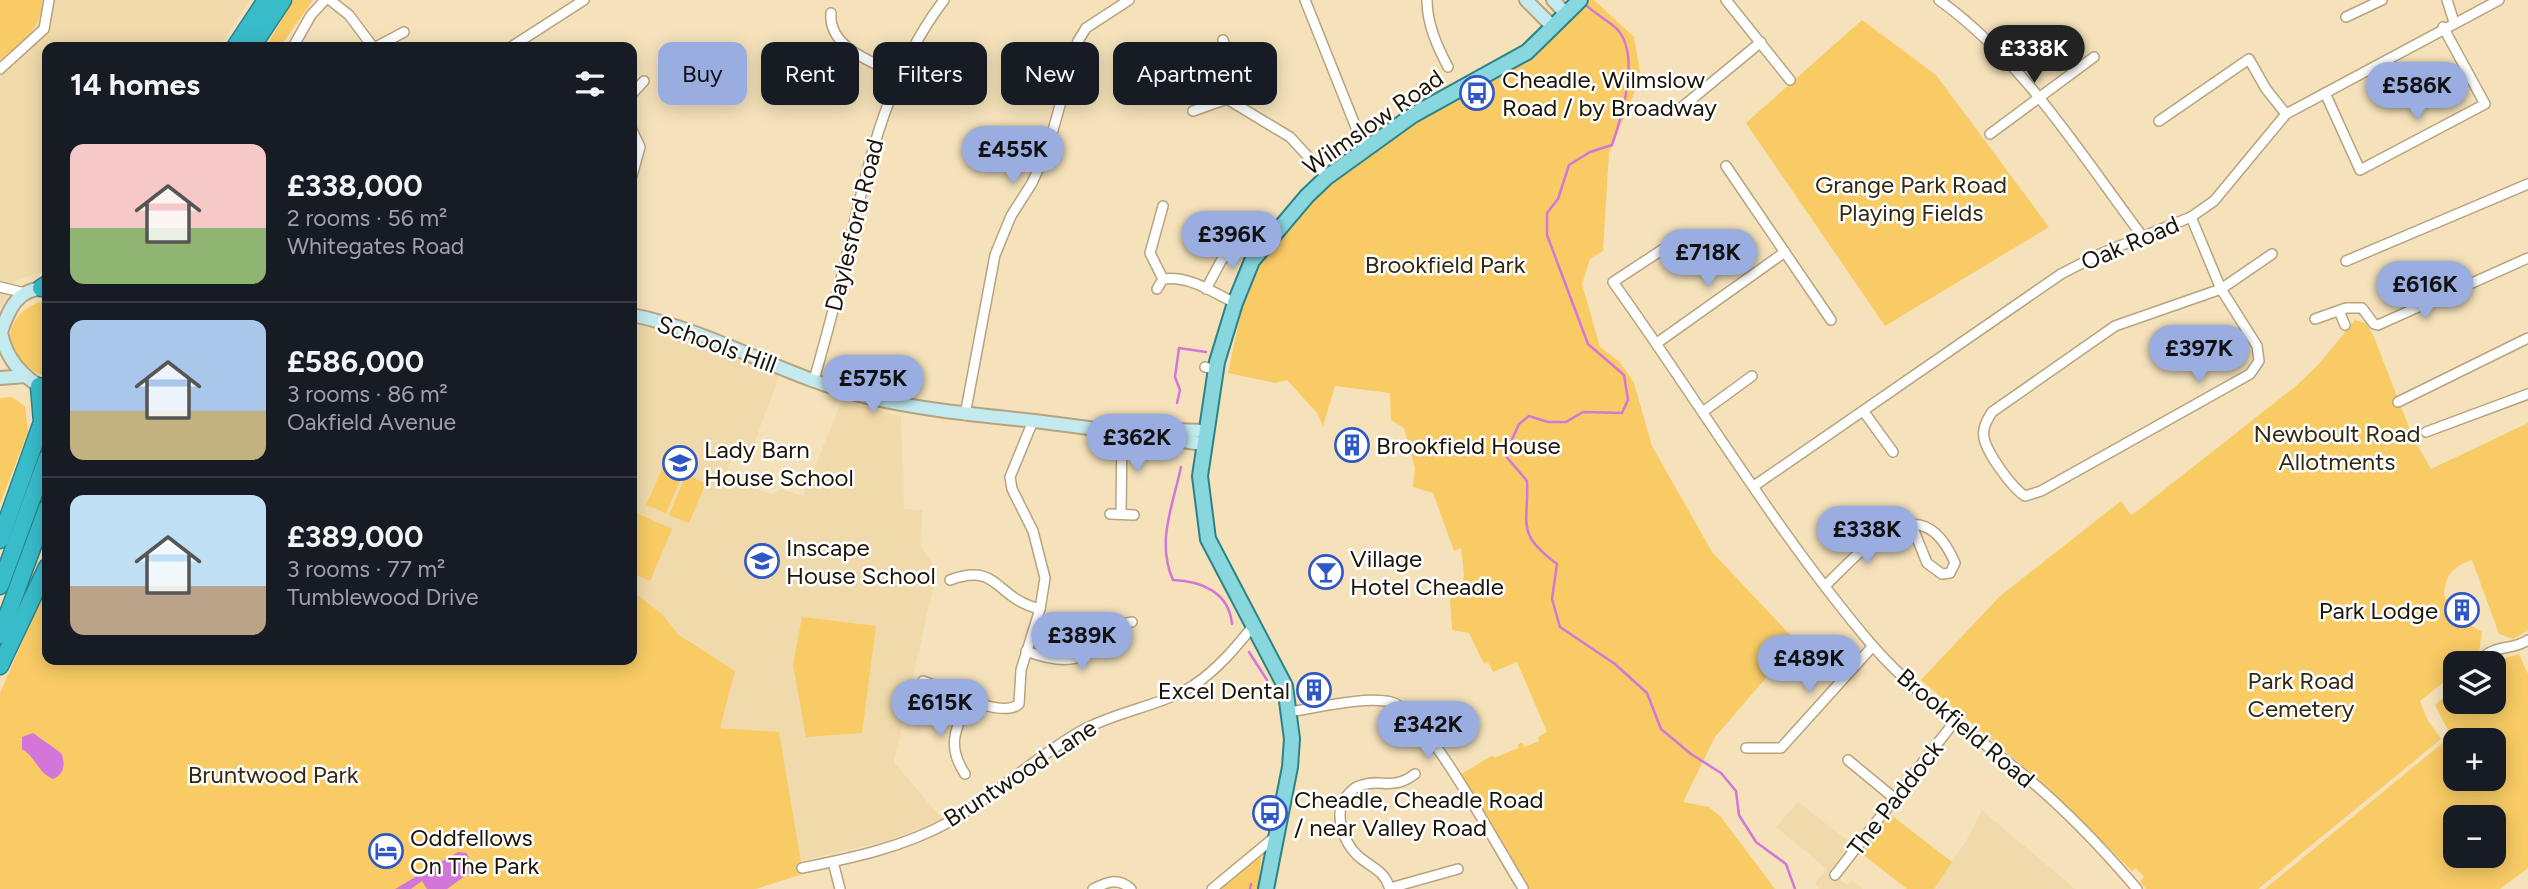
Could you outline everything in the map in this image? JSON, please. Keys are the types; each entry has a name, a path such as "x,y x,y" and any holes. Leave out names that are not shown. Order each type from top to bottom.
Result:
{"highway":[{"path":"238,42 266,0"},
{"path":"255,42 283,0"},
{"path":"0,540 42,422 37,384"},
{"path":"0,586 42,472"},
{"path":"0,635 42,522"},
{"path":"0,666 42,577"}],"main road":[{"name":"Wilmslow Road","path":"1266,889 1290,767 1289,712 1285,685 1277,666 1208,539 1200,477 1210,368 1252,261 1307,196 1327,177 1413,115 1527,52 1573,7"}],"street":[{"path":"0,69 44,29 50,0"},
{"path":"296,42 311,15 327,0 349,15 371,42"},
{"path":"518,42 584,0"},
{"name":"Daylesford Road","path":"917,42 944,0"},
{"path":"965,415 995,255 1011,216 1032,183 1048,148 1078,41 1086,28 1129,0"},
{"path":"1305,0 1365,150"},
{"path":"1427,0 1427,14 1437,46 1448,67"},
{"path":"1527,0 1553,27"},
{"path":"1553,0 1573,7"},
{"path":"1726,0 1790,79"},
{"path":"1939,0 1973,24 2002,53 2143,237"},
{"path":"2346,17 2382,0"},
{"path":"2447,0 2454,22"},
{"name":"Oak Road","path":"1754,486 2061,274 2100,254 2191,218 2214,201 2286,114 2443,27 2499,0"},
{"path":"831,13 830,20 838,40 873,60"},
{"path":"2325,93 2360,170 2485,104 2443,27"},
{"path":"385,42 404,32"},
{"path":"1681,108 1761,42"},
{"path":"1990,134 2094,57"},
{"path":"2159,121 2249,59 2266,89 2286,114"},
{"path":"637,89 644,81"},
{"name":"Daylesford Road","path":"814,380 871,150 888,105"},
{"path":"1193,111 1210,105"},
{"path":"1237,105 1290,136 1327,177"},
{"path":"637,141 640,147 637,158"},
{"path":"1726,166 1831,320"},
{"path":"2346,261 2528,184"},
{"path":"1163,206 1150,253 1163,279"},
{"path":"2191,218 2221,289 2257,346 2259,361 2249,373 2041,492 2025,495 2014,489 1984,439 1984,425 1992,412 2115,326 2221,289 2272,254"},
{"path":"1206,289 1221,261 1238,239"},
{"name":"Brookfield Road","path":"1674,242 1613,282 1754,486 1873,646 1955,721 2049,798 2137,889"},
{"path":"1657,343 1785,252"},
{"path":"2315,319 2339,310 2362,308 2374,324 2378,325 2528,258"},
{"path":"1163,279 1180,278 1235,303"},
{"path":"1157,289 1163,279"},
{"path":"0,287 40,288"},
{"path":"37,384 10,357 1,335 12,305 40,288"},
{"path":"2339,310 2345,325"},
{"name":"Schools Hill","path":"637,316 710,338 814,380 866,397 965,415 1126,433 1144,428 1204,438"},
{"path":"2398,402 2528,338"},
{"path":"1704,411 1752,376"},
{"path":"0,378 37,384"},
{"path":"2426,432 2528,394"},
{"path":"1864,412 1893,452"},
{"path":"923,681 968,700 1004,709 1020,705 1018,690 1026,651 1041,609 1045,578 1033,531 1012,489 1010,477 1033,421"},
{"path":"1121,514 1126,433"},
{"path":"1110,514 1134,515"},
{"path":"1826,586 1884,531 1902,525 1912,526 1930,529 1942,540 1955,563 1950,573 1942,574 1927,562 1912,526"},
{"path":"950,580 979,573 988,577 1013,599 1041,609"},
{"path":"1026,651 1058,661 1075,659 1091,650 1114,629 1132,622"},
{"name":"Bruntwood Lane","path":"802,868 901,844 939,827 1078,732 1105,718 1130,712 1193,685 1227,657 1254,625"},
{"path":"2490,651 2494,648 2515,648 2528,640"},
{"path":"1746,748 1781,748 1873,646"},
{"path":"965,774 953,754 953,747 968,700"},
{"path":"1289,712 1383,701 1400,705 1419,723 1440,752 1523,888"},
{"name":"The Paddock","path":"1835,875 1955,721"},
{"path":"1849,760 1894,798"},
{"path":"1415,774 1402,784 1358,786 1346,796 1339,811 1343,833 1357,855 1385,875 1390,889 1458,869"},
{"path":"1212,889 1276,836"},
{"path":"833,862 839,889"},
{"path":"1093,889 1114,880 1131,889"}],"shaded area":[{"path":"0,0 250,0 222,42 42,42 42,272 15,281 0,308"},
{"path":"639,323 780,374 752,449 737,443 724,478 772,494 781,489 803,496 842,400 901,416 904,509 922,510 921,547 937,570 894,762 942,819 886,841 800,861 779,732 719,728 735,671 637,605"},
{"path":"33,733 61,753 63,768 60,775 53,779 22,749 22,737"},
{"path":"1798,802 1851,843 1830,871 1847,885 1852,880 1863,889 1819,889 1815,883 1827,869 1776,827"},
{"path":"1982,810 2075,889 1934,889 1971,833"},
{"path":"458,852 467,853 472,871 447,889 427,889 422,881 411,889 395,889"}],"green space":[{"path":"0,0 42,0 42,10 35,27 0,60"},
{"path":"293,0 313,0 284,42 269,42"},
{"name":"Brookfield Park","path":"1580,0 1594,0 1634,37 1641,77 1609,153 1603,251 1590,259 1582,284 1600,347 1620,362 1634,383 1652,446 1712,552 1797,642 1715,737 1683,802 1709,807 1721,817 1775,889 1517,889 1518,881 1455,778 1493,755 1494,758 1519,748 1518,744 1522,743 1524,747 1539,741 1538,737 1547,732 1517,662 1493,672 1488,662 1484,664 1469,633 1452,630 1450,600 1463,582 1464,574 1461,548 1454,551 1433,493 1413,487 1415,468 1404,428 1391,420 1390,393 1335,386 1323,426 1317,413 1287,380 1275,383 1228,373 1252,261 1327,177 1413,115 1527,52"},
{"name":"Grange Park Road Playing Fields","path":"1862,20 1936,75 2049,227 1885,326 1746,123"},
{"path":"42,302 42,376 15,356 10,336 16,319"},
{"path":"2355,320 2366,323 2412,435 2431,469 2528,423 2528,630 2513,639 2499,634 2472,560 2460,565 2451,572 2446,582 2444,596 2452,605 2447,610 2463,627 2467,623 2482,632 2479,651 2443,651 2443,683 2420,701 2427,719 2441,739 2258,889 2146,889 2140,881 2144,877 2136,868 2132,871 2046,786 1921,680 2000,596 2121,501 2131,515 2137,511 2296,386 2319,364"},
{"path":"12,397 25,406 28,432 0,504 0,398"},
{"path":"664,465 683,474 666,513 646,505"},
{"path":"686,475 706,483 689,523 669,515"},
{"path":"637,513 672,529 650,581 637,575"},
{"name":"Bruntwood Park","path":"637,595 662,614 678,634 735,671 720,728 779,732 803,874 756,889 0,889 0,693 42,596 42,665 637,665"},
{"path":"802,617 876,626 862,733 806,737 793,665"},
{"path":"2519,654 2528,674 2528,868 2500,889 2265,889 2443,743 2443,791 2506,791 2506,728 2447,728 2435,705 2443,698 2443,714 2506,714 2506,658"},
{"path":"1891,815 1952,862 1934,889 1907,889 1861,853"},
{"path":"1262,853 1258,889 1220,889"}],"waterway":[{"path":"1583,2 1617,29 1624,40 1629,69 1627,86 1612,145 1590,152 1569,165 1558,199 1547,213 1547,235 1588,344 1624,375 1628,400 1622,413 1583,412 1566,422 1548,422 1529,416 1519,424 1505,455 1527,481 1526,518 1530,536 1557,564 1552,599 1560,627 1615,664 1647,693 1661,729 1691,754 1721,773 1736,791 1739,815 1756,842 1786,864 1795,889"},
{"path":"1177,403 1180,390 1175,377 1179,348 1206,352"},
{"path":"1181,467 1166,538 1168,566 1173,580 1203,586 1219,596 1230,613 1232,624"},
{"path":"1249,652 1267,680"},
{"path":"1250,889 1251,884"}],"place":[{"name":"Cheadle, Wilmslow Road / by Broadway","path":"1477,93"},
{"name":"Brookfield House","path":"1352,445"},
{"name":"Lady Barn House School","path":"680,463"},
{"name":"Inscape House School","path":"762,561"},
{"name":"Village Hotel Cheadle","path":"1326,572"},
{"name":"Park Lodge","path":"2462,610"},
{"name":"Excel Dental","path":"1314,690"},
{"name":"Cheadle, Cheadle Road / near Valley Road","path":"1270,813"},
{"name":"Oddfellows On The Park","path":"386,851"}],"park label":[{"name":"Newboult Road Allotments","path":"2337,447"},
{"name":"Park Road Cemetery","path":"2301,694"}]}
